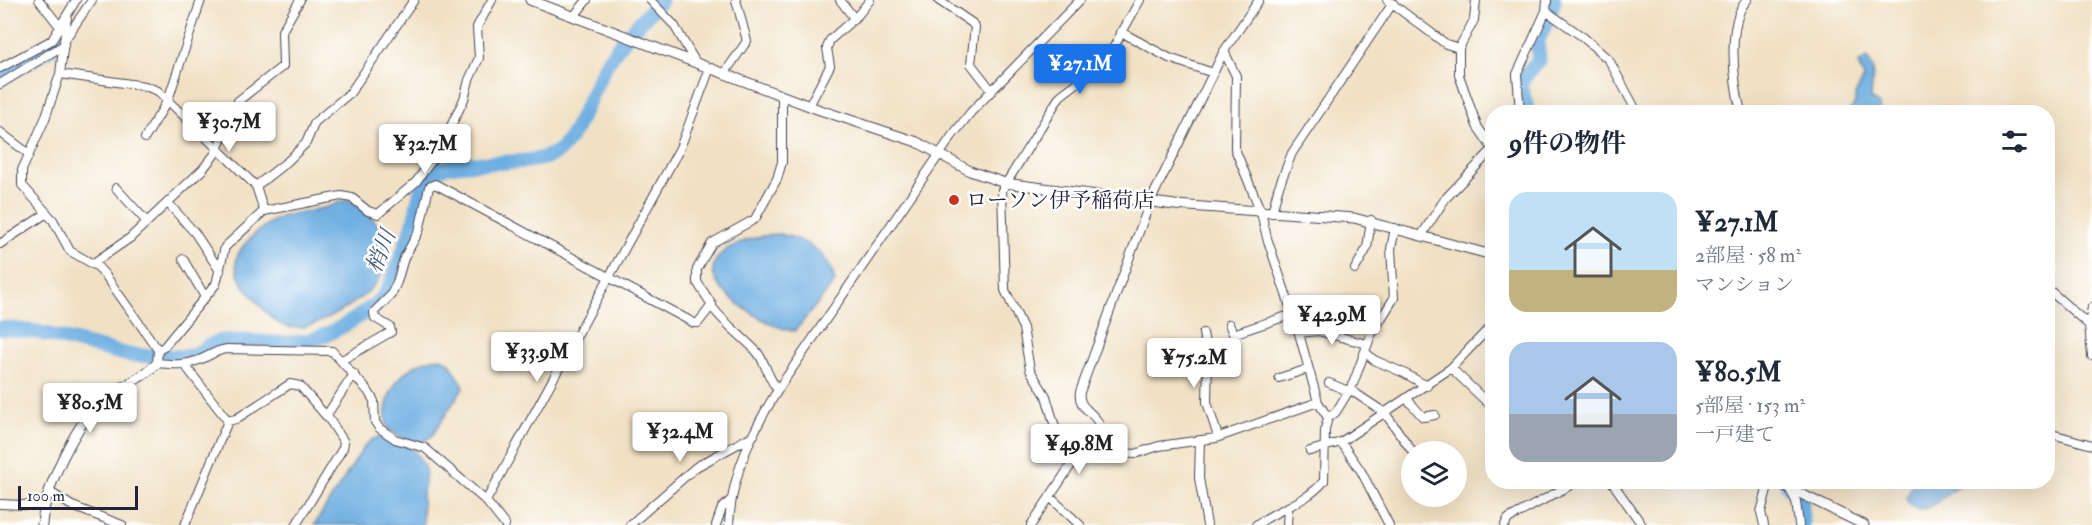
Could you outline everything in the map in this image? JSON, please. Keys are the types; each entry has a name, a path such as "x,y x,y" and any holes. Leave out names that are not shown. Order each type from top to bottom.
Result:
{"street":[{"path":"39,0 61,28"},
{"path":"0,68 52,40 76,0"},
{"path":"0,84 64,42 92,0"},
{"path":"145,138 168,100 201,0"},
{"path":"92,264 147,222 210,162 238,101 283,66 282,31 300,0"},
{"path":"256,186 288,161 306,143 315,122 350,93 414,0"},
{"path":"158,350 164,347 216,284 225,247 264,211 341,196 352,198 378,214 386,210 416,182 440,149 458,114 468,80 479,58 477,27 492,0"},
{"path":"530,0 809,106 917,142 970,171 1005,183 1150,202 1371,220 1485,253"},
{"path":"574,16 588,0"},
{"path":"724,74 747,41 736,0"},
{"path":"840,0 855,18"},
{"path":"809,106 830,66 828,45 842,27 855,18 870,0"},
{"path":"938,0 975,27 970,64 992,91"},
{"path":"729,525 732,499 742,460 778,390 939,153 971,112 1080,0"},
{"path":"1031,525 1071,465 1073,457 1070,448 1054,427 1046,396 1030,370 1023,328 1005,290 1001,197 1005,183 1060,96 1106,61 1140,0"},
{"path":"1096,442 1101,433 1100,424 1082,403 1079,398 1080,392 1150,202 1224,51 1259,0"},
{"path":"1476,0 1474,20 1459,48 1459,75 1462,90 1485,138"},
{"path":"1519,105 1517,74 1546,11 1547,0"},
{"path":"1740,105 1734,39 1737,16 1747,0"},
{"path":"653,2 674,24 696,63"},
{"path":"1272,213 1278,189 1292,153 1390,2 1446,44 1459,48"},
{"path":"1546,11 1583,37 1609,60 1633,105"},
{"path":"67,17 60,74 45,119 22,170 22,185 47,213 70,251 92,264 106,276 158,350 158,362"},
{"path":"1121,32 1169,58 1213,73"},
{"path":"1224,51 1236,76 1235,149 1261,212 1318,402 1328,418"},
{"path":"486,501 680,148 710,68"},
{"path":"60,74 145,86 158,91 256,186 264,211"},
{"path":"778,390 766,374 756,351 731,330 712,307 697,282 697,269 712,243 755,219 777,179 782,162 782,96"},
{"path":"0,132 29,154"},
{"path":"1421,236 1445,199 1485,156"},
{"path":"342,360 391,332 390,327 375,318 374,312 391,294 397,282 404,258 419,231 429,187 435,184 693,323 698,323 712,307"},
{"path":"116,188 147,222"},
{"path":"168,202 195,233 220,271"},
{"path":"0,244 47,213"},
{"path":"1355,269 1367,248 1371,220"},
{"path":"1256,525 1280,509 1288,509 1324,481 1328,418 1349,390 1366,348 1394,298 1391,249 1395,228"},
{"path":"183,259 205,297"},
{"path":"2055,296 2089,326"},
{"path":"2092,307 2089,326 2092,356"},
{"path":"1229,324 1233,334 1293,314"},
{"path":"1299,333 1318,331 1366,348 1374,360 1427,386"},
{"path":"1310,451 1341,442 1427,386 1451,368 1485,332"},
{"path":"1203,333 1208,360 1207,402 1218,437"},
{"path":"42,525 45,506 68,446 88,414 106,398 158,362 184,364 227,349 261,351 317,349 332,351 354,374 374,401 375,422 379,428 395,439 425,448 486,501 505,525"},
{"path":"184,364 228,421"},
{"path":"1451,368 1485,400"},
{"path":"1279,378 1308,369"},
{"path":"327,416 354,374"},
{"path":"1329,383 1349,390 1385,414 1405,441"},
{"path":"228,421 236,419 290,384 300,386 320,412 327,416 344,442 343,448 296,525"},
{"path":"1407,399 1423,417 1435,415"},
{"path":"1070,448 1096,442 1115,452 1135,454 1160,446 1218,437 1318,402"},
{"path":"185,525 228,421"},
{"path":"630,525 696,466 754,435"},
{"path":"2055,435 2092,445"},
{"path":"1200,440 1199,478 1207,525"},
{"path":"1341,442 1361,471 1389,525"},
{"path":"1505,525 1508,519 1564,489"},
{"path":"1617,489 1642,525"},
{"path":"1764,525 1761,518 1767,489"},
{"path":"1790,489 1796,501 1799,525"},
{"path":"1791,489 1864,525"},
{"path":"50,492 72,506 122,525"},
{"path":"1050,497 1080,525"},
{"path":"716,525 722,508 732,499"},
{"path":"0,504 45,506"},
{"path":"1287,525 1288,509"}],"water":[{"path":"1867,58 1873,69 1871,99 1879,105 1854,105 1855,95 1864,78 1858,64"},
{"path":"349,200 368,215 381,230 387,245 387,260 381,274 371,288 356,301 326,319 296,328 280,324 266,312 244,286 238,275 236,263 242,248 256,233 281,217"},
{"path":"780,234 816,249 828,263 835,282 795,331 774,325 747,310 724,291 716,282 713,273 714,263 720,255 738,243"},
{"path":"442,358 449,362 464,386 432,436 421,443 403,438 388,430 387,404 397,381 417,365"},
{"path":"384,436 413,449 423,464 426,473 422,496 423,525 314,525 366,444"},
{"path":"1911,489 1954,489 1926,508 1918,509 1911,506 1906,499"}],"waterway":[{"name":"梢川","path":"0,328 37,332 129,355 183,357 219,342 305,342 336,330 369,309 385,294 413,227 422,187 430,175 440,169 455,165 529,161 545,158 557,152 578,124 602,72 614,53 661,0"},
{"path":"1526,105 1520,83 1539,59 1537,41 1549,18 1554,0"},
{"path":"0,79 60,42"},
{"path":"1791,489 1802,504 1802,525"}],"place":[{"name":"ローソン伊予稲荷店","path":"954,200"}]}
